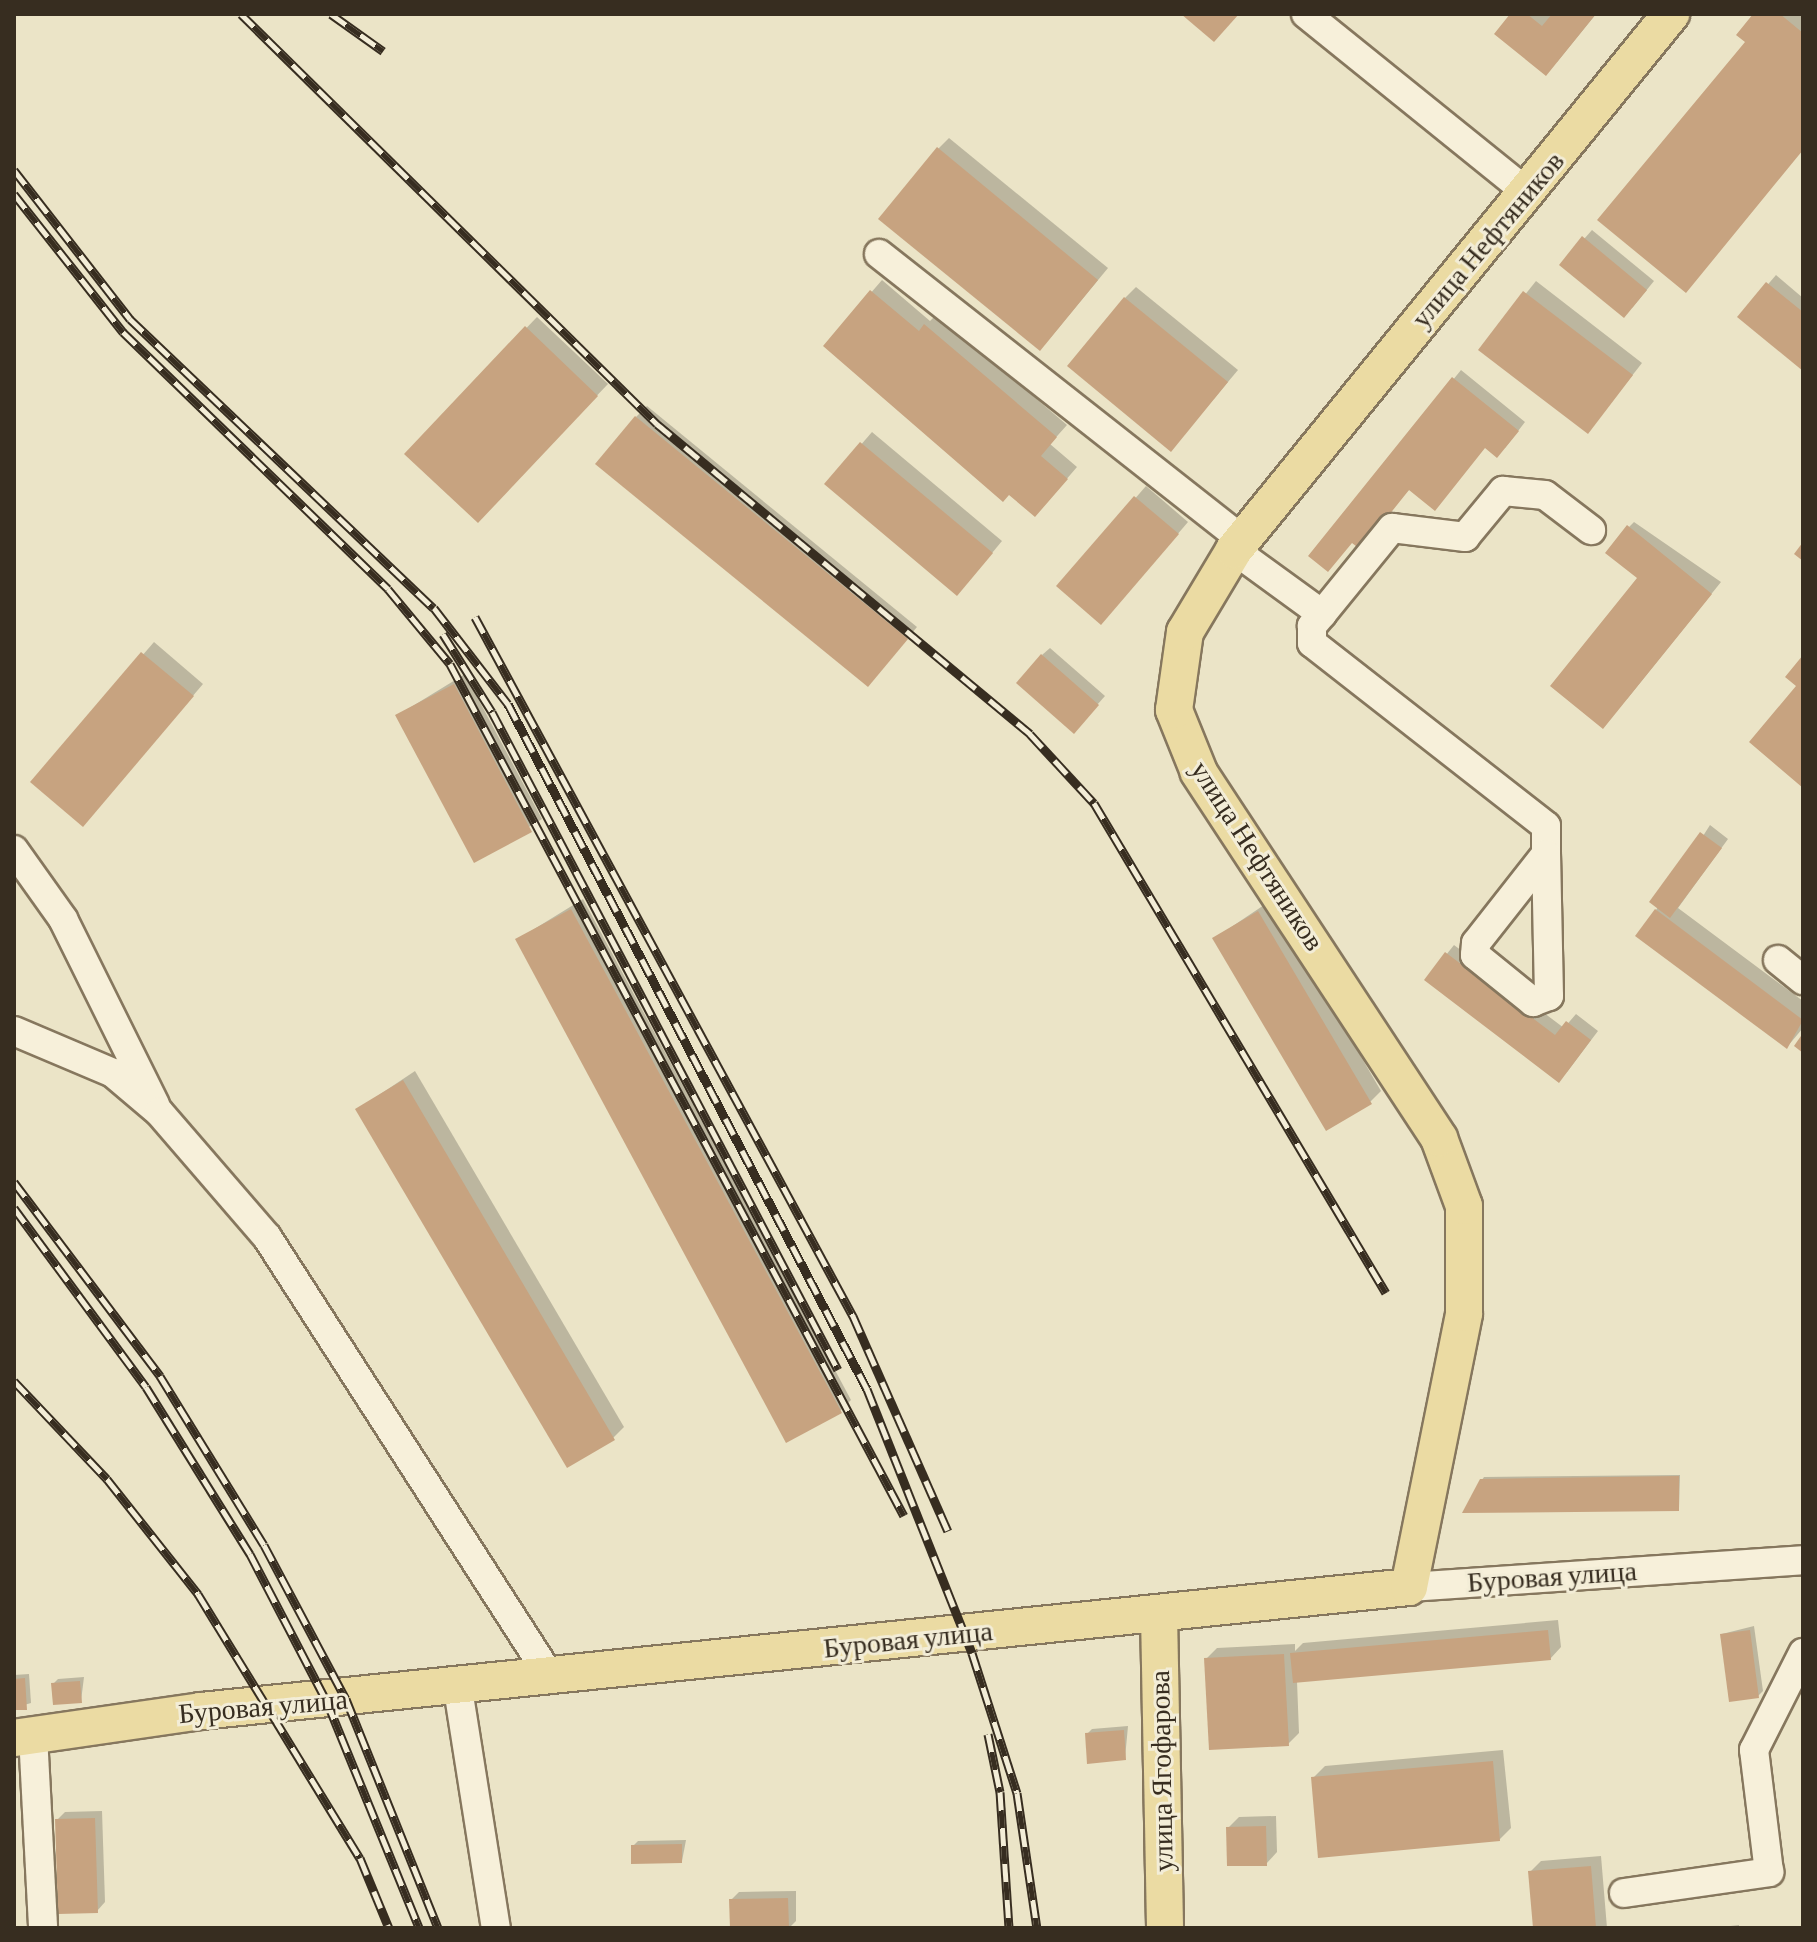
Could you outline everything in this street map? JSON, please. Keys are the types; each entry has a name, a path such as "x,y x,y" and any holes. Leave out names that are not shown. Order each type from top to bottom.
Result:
{"main road":[{"name":"улица Нефтяников","path":"1409,1587 1464,1313 1464,1206 1439,1138 1199,772 1174,710 1185,632 1238,545 1671,14"},
{"name":"Буровая улица","path":"24,1737 1409,1587"},
{"name":"улица Ягофарова","path":"1159,1614 1165,1928"}],"street":[{"path":"1306,14 1528,193"},
{"path":"879,254 1322,614"},
{"path":"1546,854 1476,943 1475,955 1533,1002 1549,996 1546,826 1312,643 1312,626 1392,528 1465,537 1503,491 1545,495 1591,530"},
{"path":"14,850 63,919 159,1112"},
{"path":"1778,960 1803,980"},
{"path":"14,1031 113,1073 159,1112 267,1237 551,1678"},
{"name":"Буровая улица","path":"1409,1587 1803,1560"},
{"path":"1624,1893 1769,1872 1754,1750 1803,1653"},
{"path":"458,1689 496,1928"},
{"path":"24,1737 43,1928"}],"building":[{"path":"1181,14 1239,14 1214,42"},
{"path":"1510,14 1527,14 1542,26 1552,14 1596,14 1546,76 1494,34"},
{"path":"1753,14 1780,14 1803,33 1803,150 1686,293 1597,220 1745,42 1736,35"},
{"path":"937,147 1098,280 1040,351 878,219"},
{"path":"1582,236 1647,290 1624,318 1559,265"},
{"path":"1766,282 1803,312 1803,371 1737,317"},
{"path":"870,290 919,331 924,324 1057,437 1041,456 1068,479 1035,517 1009,495 1003,502 823,346"},
{"path":"1523,291 1633,375 1588,434 1478,350"},
{"path":"1124,297 1228,382 1171,452 1067,366"},
{"path":"525,326 598,396 478,523 404,454"},
{"path":"1452,377 1519,431 1497,458 1485,448 1435,511 1409,490 1361,550 1352,543 1328,572 1308,556"},
{"path":"635,416 908,639 868,687 595,464"},
{"path":"860,442 993,553 957,596 824,484"},
{"path":"1134,496 1179,534 1101,625 1056,586"},
{"path":"1627,525 1712,594 1603,729 1550,686 1637,578 1605,553"},
{"path":"1803,542 1803,561 1794,554"},
{"path":"141,652 194,696 83,827 30,782"},
{"path":"1041,654 1099,705 1074,734 1016,683"},
{"path":"1803,655 1803,788 1749,742 1796,686 1785,677"},
{"path":"454,684 532,832 474,863 395,715"},
{"path":"1700,832 1722,848 1670,918 1649,902"},
{"path":"571,909 842,1413 786,1443 515,939"},
{"path":"1655,909 1803,1020 1787,1049 1635,936"},
{"path":"1258,911 1372,1104 1326,1131 1212,938"},
{"path":"1445,952 1555,1035 1566,1021 1591,1040 1559,1083 1424,980"},
{"path":"1803,1033 1803,1053 1794,1046"},
{"path":"403,1080 615,1440 567,1468 355,1109"},
{"path":"1679,1476 1679,1511 1462,1513 1480,1479"},
{"path":"1548,1630 1551,1660 1293,1683 1290,1653"},
{"path":"1750,1630 1759,1698 1729,1702 1720,1634"},
{"path":"1284,1654 1289,1746 1209,1750 1204,1658"},
{"path":"25,1678 27,1710 14,1710 14,1679"},
{"path":"80,1681 82,1703 53,1705 51,1683"},
{"path":"1124,1730 1126,1760 1087,1764 1085,1733"},
{"path":"1493,1761 1500,1841 1318,1858 1311,1777"},
{"path":"95,1818 98,1913 58,1914 55,1819"},
{"path":"1266,1826 1267,1866 1227,1866 1226,1827"},
{"path":"682,1844 682,1863 631,1864 631,1845"},
{"path":"1591,1866 1596,1928 1533,1928 1528,1871"},
{"path":"788,1898 789,1928 730,1928 729,1899"}],"railway":[{"path":"241,14 657,424 1030,734 1094,803 1386,1293"},
{"path":"331,14 383,51"},
{"path":"14,170 130,319 434,608 508,704 867,1389 972,1653 1017,1793 1037,1928"},
{"path":"14,194 123,332 388,589 450,664 904,1516"},
{"path":"475,617 853,1316 948,1531"},
{"path":"443,634 492,712 838,1370"},
{"path":"14,1182 160,1376 264,1545 346,1699 438,1928"},
{"path":"14,1208 146,1387 250,1554 327,1702 419,1928"},
{"path":"14,1381 107,1479 198,1594 360,1858 389,1928"},
{"path":"988,1734 1000,1792 1009,1928"}]}
